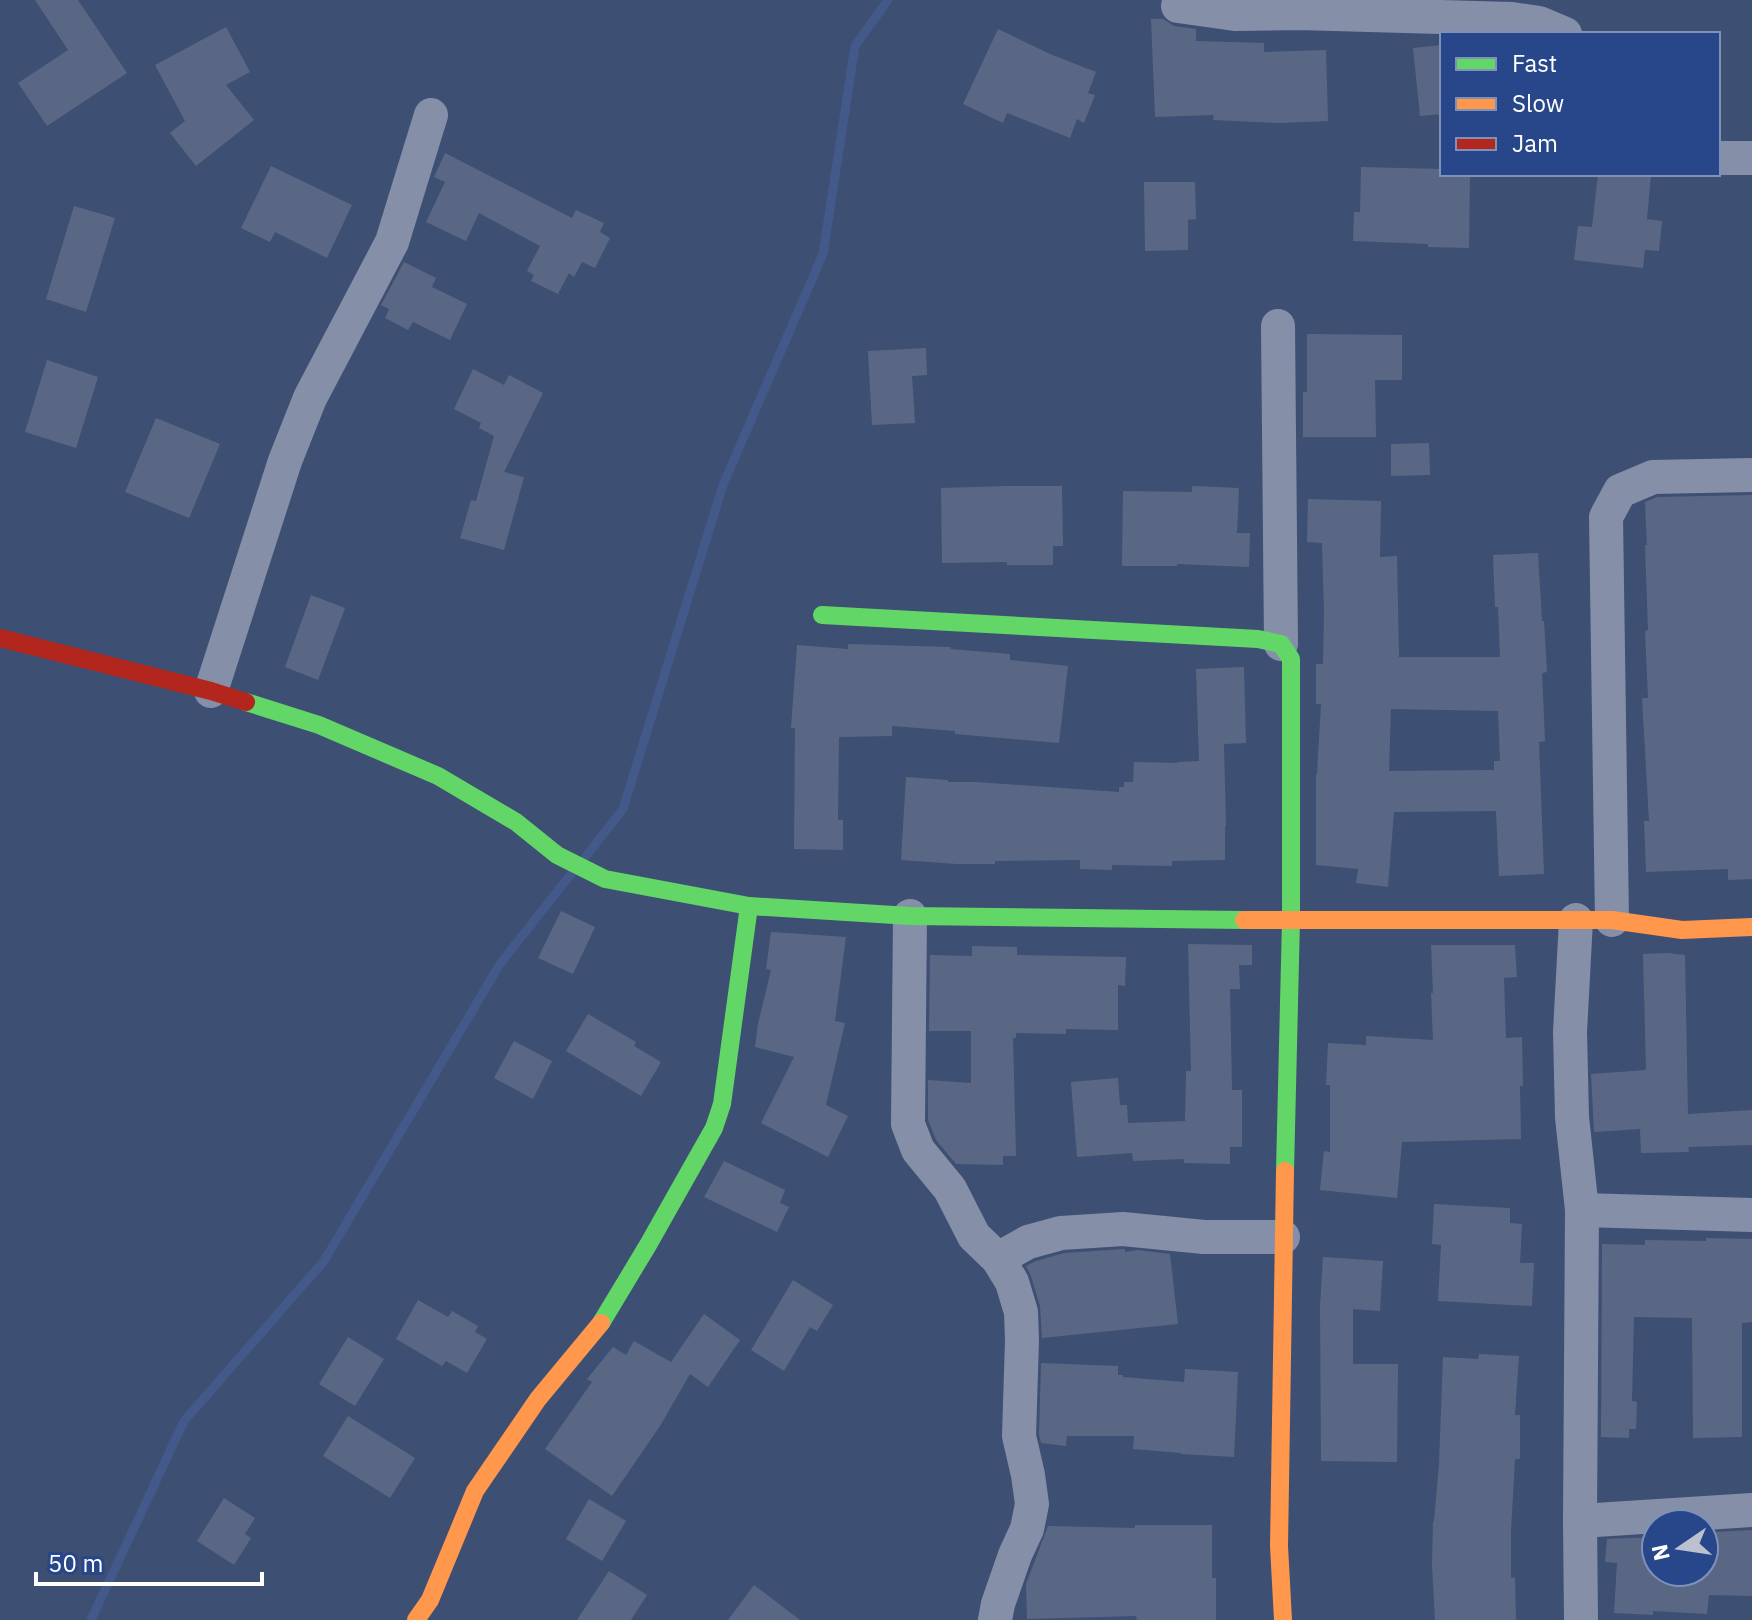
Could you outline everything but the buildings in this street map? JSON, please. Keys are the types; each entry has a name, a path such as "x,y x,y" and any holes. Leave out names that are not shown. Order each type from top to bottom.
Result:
{"street":[{"path":"1178,6 1235,14 1512,19 1539,23 1560,32"},
{"path":"211,691 285,461 310,398 392,242 431,115"},
{"path":"1720,158 1752,158"},
{"path":"1278,326 1281,644 1291,659 1291,920 1279,1546 1283,1620"},
{"path":"1612,920 1606,517 1620,491 1653,477 1752,475"},
{"path":"822,615 1258,639 1281,644"},
{"path":"0,638 211,691 319,725 438,776 516,822 557,855 605,879 749,906 910,916 1612,920 1682,930 1752,927"},
{"path":"416,1620 430,1600 475,1491 538,1399 601,1323 714,1128 722,1104 749,906"},
{"path":"910,916 908,1124 918,1150 950,1189 974,1236 998,1259 1012,1282 1021,1312 1019,1436 1032,1504 1027,1529 1006,1580 995,1620"},
{"path":"1576,920 1570,1032 1572,1117 1582,1210 1581,1620"},
{"path":"1582,1210 1752,1215"},
{"path":"998,1259 1028,1242 1061,1233 1123,1229 1204,1237 1283,1237"},
{"path":"1580,1521 1752,1510"}],"waterway":[{"path":"586,856 623,809 723,485 823,254 855,46 888,0"},
{"path":"91,1620 184,1421 324,1261 500,964 571,874"}],"traffic: fast":[{"path":"822,615 1258,639 1281,644 1291,659 1291,920 1285,1171"},
{"path":"246,702 319,725 438,776 516,822 557,855 605,879 749,906 910,916 1244,920"},
{"path":"601,1323 714,1128 722,1104 749,906"}],"traffic: slow":[{"path":"1244,920 1612,920 1682,930 1752,927"},
{"path":"1283,1620 1279,1546 1285,1171"},
{"path":"416,1620 430,1600 475,1491 538,1399 601,1323"}],"traffic: jam":[{"path":"0,638 246,702"}]}
